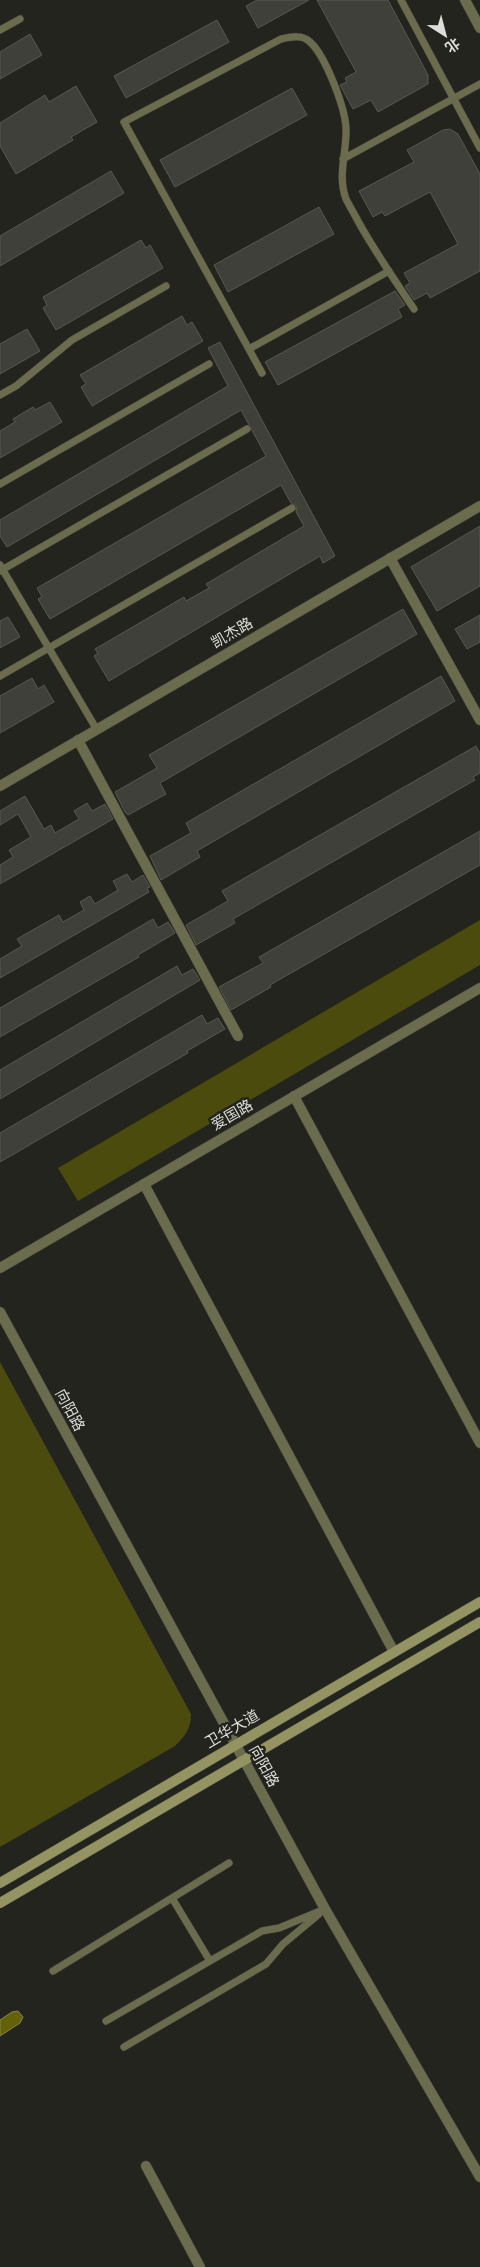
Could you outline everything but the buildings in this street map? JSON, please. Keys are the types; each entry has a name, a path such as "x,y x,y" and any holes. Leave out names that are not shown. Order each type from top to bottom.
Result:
{"main road":[{"name":"卫华大道","path":"0,1882 480,1602"},
{"path":"0,1903 480,1622"}],"street":[{"path":"465,0 480,28"},
{"name":"凯杰路","path":"0,786 480,507"},
{"path":"390,558 480,720"},
{"path":"78,740 238,1036"},
{"name":"爱国路","path":"0,1268 480,988"},
{"path":"294,1096 480,1444"},
{"path":"144,1184 394,1652"},
{"name":"向阳路","path":"0,1312 235,1745 480,2177"},
{"path":"146,2166 200,2267"}],"lane":[{"path":"401,0 480,148"},
{"path":"0,30 20,19"},
{"path":"262,374 124,122 258,49 281,39 296,36 309,41 318,53 342,103 346,129 341,178 346,199 414,309"},
{"path":"343,159 480,84"},
{"path":"249,349 389,271"},
{"path":"0,396 16,386 72,340 166,286"},
{"path":"0,484 209,364"},
{"path":"96,730 1,568 246,429"},
{"path":"0,676 292,508"},
{"path":"53,1971 229,1864"},
{"path":"172,1898 210,1960"},
{"path":"106,2021 262,1931 279,1928 326,1908"},
{"path":"124,2047 266,1964 283,1944 326,1908"}],"shaded area":[{"path":"480,920 480,965 78,1201 58,1168"},
{"path":"0,1362 191,1714 187,1732 175,1746 0,1847"},
{"path":"18,2011 23,2017 20,2023 0,2036 0,2020 12,2012"}]}
